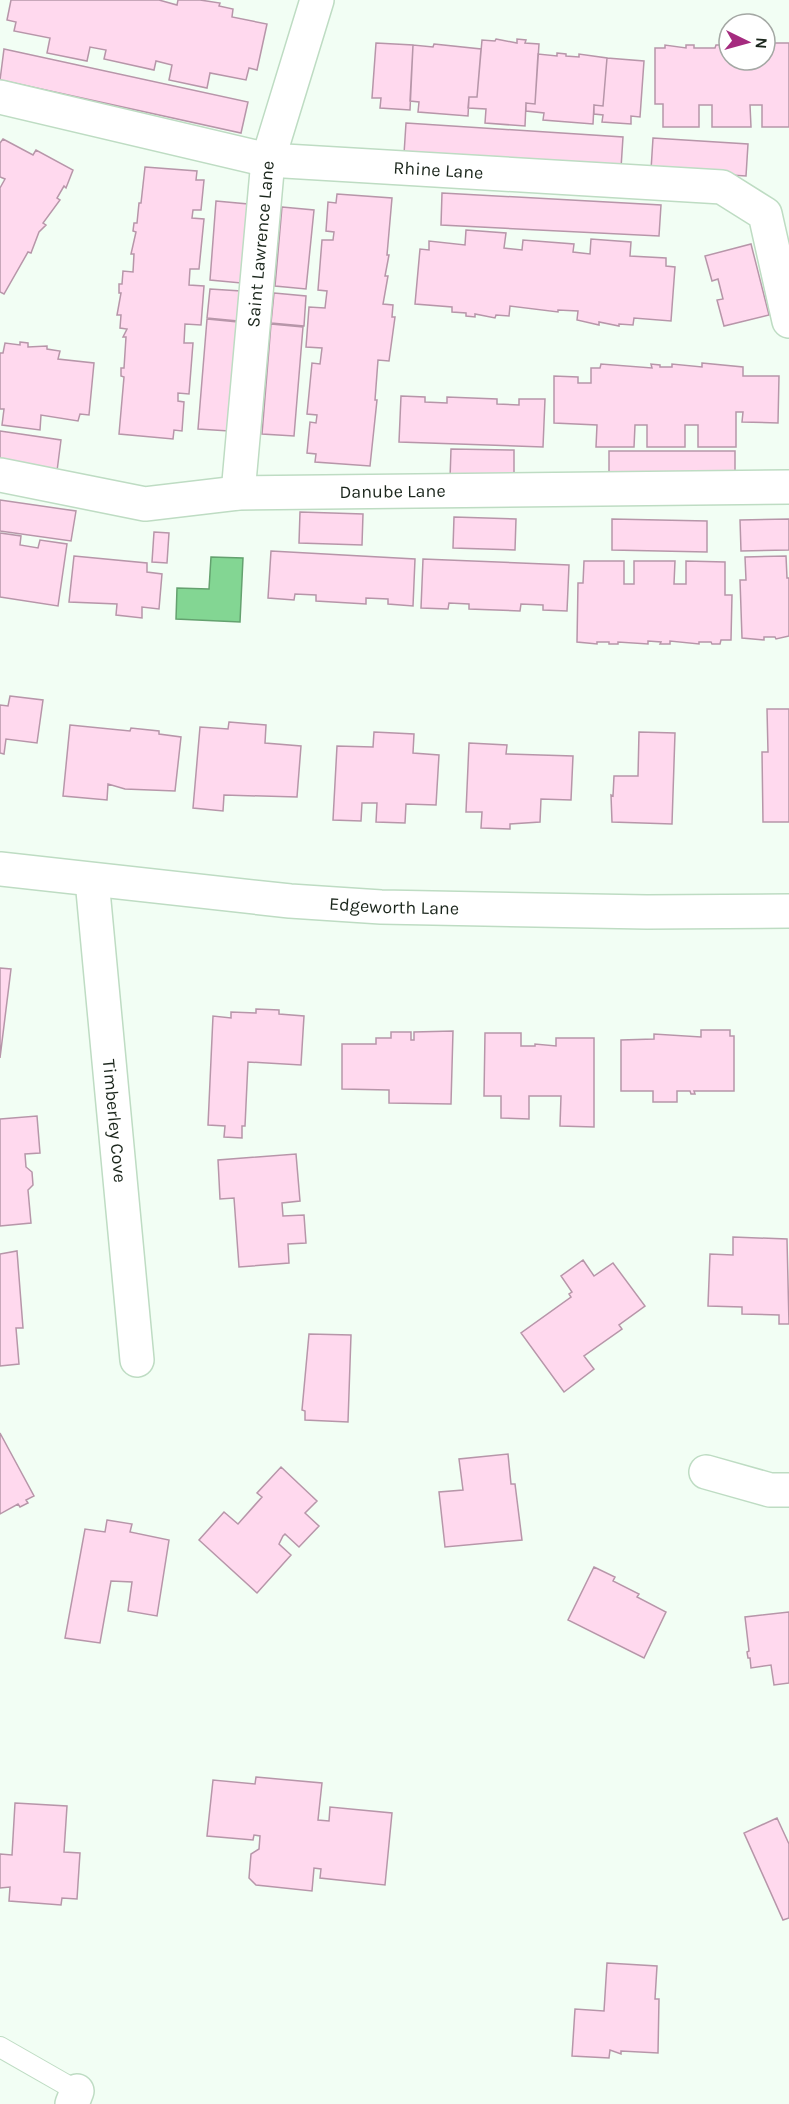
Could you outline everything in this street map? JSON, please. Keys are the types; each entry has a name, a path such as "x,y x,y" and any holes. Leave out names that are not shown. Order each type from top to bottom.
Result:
{"street":[{"name":"Saint Lawrence Lane","path":"238,493 268,160 317,0"},
{"name":"Rhine Lane","path":"0,97 268,160 722,188 765,214 789,321"},
{"name":"Danube Lane","path":"0,475 145,504 238,493 789,487"},
{"name":"Edgeworth Lane","path":"0,869 290,901 381,907 612,912 789,911"},
{"name":"Timberley Cove","path":"92,880 137,1360"},
{"path":"706,1472 770,1490 789,1490"}],"lane":[{"path":"0,2047 74,2098"}],"shaded area":[{"path":"211,557 243,558 240,622 176,619 177,588 209,589"}],"building":[{"path":"11,0 159,0 177,5 178,0 200,0 220,3 219,6 233,9 232,17 267,24 257,70 249,68 246,80 210,73 207,88 169,80 172,65 156,61 154,70 104,59 106,50 90,47 87,61 47,53 50,38 14,31 16,22 7,20"},
{"path":"496,39 517,43 517,39 526,40 525,43 539,44 535,104 526,103 525,126 485,123 486,109 468,108 469,97 477,97 482,40 495,41"},
{"path":"376,43 413,45 410,110 380,108 381,98 372,98"},
{"path":"777,43 789,43 789,127 762,127 762,105 750,105 751,127 712,127 712,105 699,105 699,127 663,127 663,104 655,104 655,48 665,48 665,45 686,48 686,45 694,45 694,48 715,48 716,45 717,72 777,72"},
{"path":"434,44 481,49 477,97 469,97 468,116 418,112 419,102 410,101 413,45 433,47"},
{"path":"4,49 248,102 241,133 0,80"},
{"path":"557,53 566,54 566,56 579,57 579,54 607,58 603,106 594,105 593,124 543,120 544,113 526,111 526,103 535,104 538,54 557,56"},
{"path":"607,58 644,61 640,117 631,116 631,124 602,122 603,115 594,114 594,105 603,106"},
{"path":"406,123 623,137 621,168 404,154"},
{"path":"653,138 748,144 746,176 651,170"},
{"path":"3,139 33,155 36,150 73,170 66,188 64,186 57,198 60,200 43,223 46,225 39,232 31,253 28,252 4,294 0,292 0,188 5,179 0,177 0,143"},
{"path":"145,167 197,171 196,180 204,180 201,210 193,210 192,218 204,219 199,269 190,269 189,285 204,286 201,325 185,324 184,343 193,343 189,394 178,393 178,401 184,402 182,431 174,430 173,439 119,434 124,377 121,376 121,368 124,368 126,337 123,337 127,329 120,328 121,315 117,315 121,293 119,293 119,284 122,284 123,271 133,272 134,254 131,254 136,232 133,231 134,223 137,223 139,203 141,203"},
{"path":"442,193 661,205 659,236 441,225"},
{"path":"337,194 392,198 387,255 389,255 385,276 388,276 383,304 393,305 392,317 395,317 389,361 378,360 375,400 377,400 370,466 315,462 316,454 307,453 310,422 316,423 317,415 307,414 312,363 320,364 322,348 306,347 309,307 325,308 327,291 318,290 322,240 333,240 334,232 326,231 328,202 336,203"},
{"path":"216,201 248,204 241,283 210,280"},
{"path":"282,207 314,210 306,289 275,286"},
{"path":"466,230 506,233 504,248 522,250 523,240 574,244 573,252 590,254 591,239 631,242 630,256 666,258 666,266 675,267 671,321 634,318 633,325 619,324 619,326 599,322 599,325 577,320 578,311 558,310 558,312 510,306 509,316 496,315 495,318 475,314 475,317 466,316 466,313 452,312 452,307 415,304 420,249 429,250 429,241 465,245"},
{"path":"751,244 769,315 724,326 717,300 723,299 718,279 712,281 705,256"},
{"path":"210,289 241,291 238,321 207,318"},
{"path":"274,293 306,296 304,326 271,323"},
{"path":"207,319 238,322 229,431 198,429"},
{"path":"271,324 303,327 294,436 262,434"},
{"path":"20,342 28,343 28,347 47,346 47,349 60,351 58,359 94,363 89,415 80,414 78,421 41,415 40,430 2,425 4,409 0,409 0,353 3,353 5,343 20,345"},
{"path":"702,363 743,367 743,376 779,376 778,423 742,422 743,412 736,412 736,447 698,447 698,425 685,425 685,447 647,447 647,425 635,425 634,447 596,447 597,425 554,423 554,376 578,377 578,383 591,383 591,368 600,368 601,364 652,368 651,364 660,365 660,367 672,367 672,364 702,367"},
{"path":"401,396 425,397 425,402 447,403 447,397 497,399 497,404 519,405 519,399 545,399 543,447 399,442"},
{"path":"0,431 61,440 57,471 0,463"},
{"path":"451,449 514,450 514,481 450,479"},
{"path":"609,451 735,451 735,482 609,482"},
{"path":"0,500 76,511 71,541 0,531"},
{"path":"300,512 363,514 362,545 299,543"},
{"path":"454,517 516,519 515,550 453,548"},
{"path":"612,519 707,521 707,552 612,550"},
{"path":"789,519 789,550 741,551 740,520"},
{"path":"154,532 169,533 167,563 152,562"},
{"path":"0,533 21,536 20,545 38,548 40,540 67,544 58,606 0,597"},
{"path":"271,551 415,559 413,606 388,604 388,599 366,598 366,604 316,601 316,595 295,594 294,600 268,598"},
{"path":"74,556 147,563 147,572 162,574 159,609 142,607 142,618 116,615 117,604 69,602"},
{"path":"786,556 787,578 789,578 789,636 776,639 775,637 764,637 764,640 742,638 740,580 746,580 745,557"},
{"path":"423,559 569,565 567,611 543,610 543,605 521,604 520,611 469,609 469,604 449,603 448,609 421,608"},
{"path":"584,561 624,561 624,584 634,584 634,561 675,561 674,584 686,584 686,561 725,562 725,595 732,595 731,640 721,640 720,644 670,641 670,644 648,641 648,644 577,642 578,583 583,583"},
{"path":"10,696 43,700 37,743 6,739 4,754 0,753 0,705 8,706"},
{"path":"767,709 789,709 789,822 763,822 762,752 768,752"},
{"path":"229,722 266,725 265,743 301,746 297,797 224,795 223,811 193,808 200,727 228,729"},
{"path":"70,725 130,731 131,728 159,731 159,734 181,737 175,791 125,789 108,784 107,800 63,796"},
{"path":"374,732 414,734 413,753 439,755 436,805 406,804 405,823 376,822 377,803 362,803 361,821 333,820 337,746 373,747"},
{"path":"639,732 675,733 672,824 612,822 611,795 613,796 614,776 638,776"},
{"path":"469,743 507,745 506,754 573,756 571,800 541,799 540,822 510,824 510,829 481,828 482,812 466,812"},
{"path":"0,968 11,969 0,1058"},
{"path":"256,1009 279,1010 279,1014 304,1016 301,1065 248,1062 245,1126 242,1126 242,1138 224,1137 225,1126 208,1125 213,1016 231,1018 231,1012 256,1013"},
{"path":"701,1030 730,1030 730,1036 734,1036 734,1091 694,1091 695,1094 691,1094 690,1091 677,1091 677,1102 653,1102 653,1091 621,1091 621,1040 654,1039 654,1034 701,1037"},
{"path":"453,1031 451,1104 389,1103 389,1090 342,1089 342,1044 376,1044 376,1038 391,1038 391,1032 411,1032 411,1040 414,1040 414,1032"},
{"path":"485,1033 521,1033 521,1046 535,1046 535,1044 556,1046 556,1038 594,1038 594,1127 560,1126 561,1096 529,1096 529,1119 501,1118 501,1096 484,1096"},
{"path":"37,1116 40,1153 25,1154 26,1167 32,1172 33,1185 28,1190 31,1223 0,1226 0,1119"},
{"path":"296,1154 300,1201 282,1203 283,1216 304,1215 306,1243 288,1244 289,1263 239,1267 234,1198 220,1199 218,1160"},
{"path":"733,1237 787,1239 789,1324 779,1324 779,1315 742,1314 742,1307 708,1306 710,1254 733,1255"},
{"path":"17,1251 23,1328 16,1328 19,1364 0,1366 0,1254"},
{"path":"583,1260 594,1276 613,1263 645,1306 619,1325 622,1329 584,1356 594,1369 564,1392 521,1333 571,1297 569,1294 572,1292 561,1276"},
{"path":"309,1334 351,1335 348,1422 305,1420 305,1411 302,1410"},
{"path":"0,1433 34,1496 26,1500 28,1503 20,1507 18,1504 0,1514"},
{"path":"508,1454 511,1484 515,1484 522,1540 445,1547 439,1492 463,1490 459,1459"},
{"path":"281,1467 317,1501 305,1513 319,1526 299,1547 285,1534 283,1536 279,1544 291,1555 257,1593 199,1540 224,1512 238,1524 262,1497 257,1493"},
{"path":"107,1520 132,1524 130,1532 169,1540 157,1616 128,1611 132,1582 111,1581 100,1643 65,1638 85,1529 105,1532"},
{"path":"594,1567 615,1577 613,1581 639,1594 637,1597 666,1612 644,1658 568,1620"},
{"path":"789,1612 789,1683 774,1685 771,1665 751,1668 747,1652 749,1651 745,1617"},
{"path":"256,1777 322,1783 318,1820 329,1821 330,1807 392,1813 385,1885 320,1878 321,1869 314,1868 312,1891 256,1885 249,1878 251,1854 259,1849 260,1836 254,1835 253,1840 207,1836 213,1780 255,1784"},
{"path":"15,1803 67,1806 64,1852 80,1853 77,1899 62,1898 61,1905 9,1901 10,1887 0,1888 0,1854 12,1855"},
{"path":"777,1818 789,1844 789,1918 783,1920 744,1833"},
{"path":"607,1963 657,1966 655,1999 659,1999 658,2053 621,2051 621,2054 610,2050 609,2058 572,2056 575,2009 604,2011"}]}
